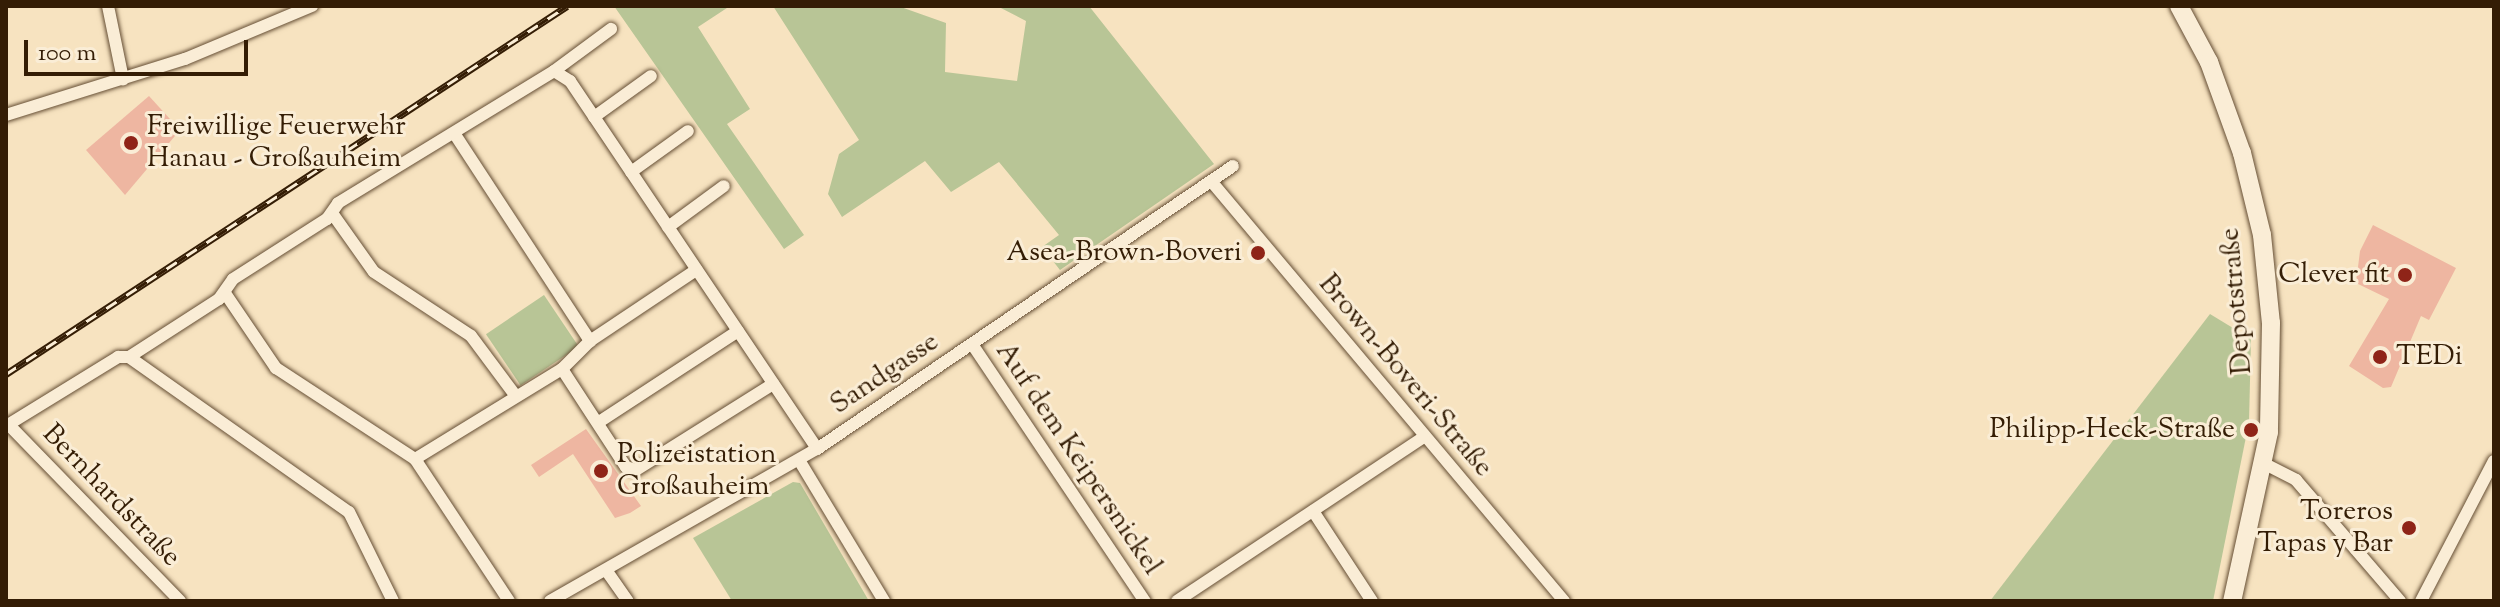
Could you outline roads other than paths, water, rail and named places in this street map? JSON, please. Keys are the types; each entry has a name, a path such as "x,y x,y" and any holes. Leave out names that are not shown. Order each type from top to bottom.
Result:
{"main road":[{"name":"Depotstraße","path":"2179,6 2227,109 2262,235 2273,394 2265,464 2232,601"}],"street":[{"path":"108,6 123,79"},
{"path":"6,115 123,79 312,6"},
{"path":"7,425 118,357 129,357 225,293 233,279 332,213 350,195 440,136 454,133 554,71 611,29"},
{"path":"554,71 565,75 817,449"},
{"path":"594,117 651,76"},
{"path":"631,172 688,131"},
{"path":"454,133 549,283 590,341"},
{"name":"Sandgasse","path":"550,601 817,449 1233,166"},
{"name":"Brown-Boveri-Straße","path":"1211,181 1564,601"},
{"path":"668,227 724,186"},
{"path":"332,213 387,284 471,336 515,395"},
{"path":"415,459 562,369 590,341 696,270"},
{"path":"225,293 276,368 415,459 509,601"},
{"path":"599,422 738,331"},
{"name":"Auf dem Keipersnickel","path":"972,344 1145,601"},
{"path":"129,357 349,512 393,601"},
{"path":"562,369 626,467 643,469 773,384"},
{"name":"Bernhardstraße","path":"7,425 180,601"},
{"path":"1179,600 1424,437"},
{"path":"799,460 884,601"},
{"path":"2421,601 2494,461"},
{"path":"2265,464 2296,480 2400,601"},
{"path":"1313,511 1372,601"},
{"path":"606,570 628,601"}],"railway":[{"path":"6,374 567,6"}],"place":[{"name":"Freiwillige Feuerwehr Hanau - Großauheim","path":"131,143"},
{"name":"Asea-Brown-Boveri","path":"1258,253"},
{"name":"Clever fit","path":"2405,275"},
{"name":"TEDi","path":"2380,357"},
{"name":"Philipp-Heck-Straße","path":"2251,430"},
{"name":"Polizeistation Großauheim","path":"601,471"},
{"name":"Toreros Tapas y Bar","path":"2409,528"}]}
